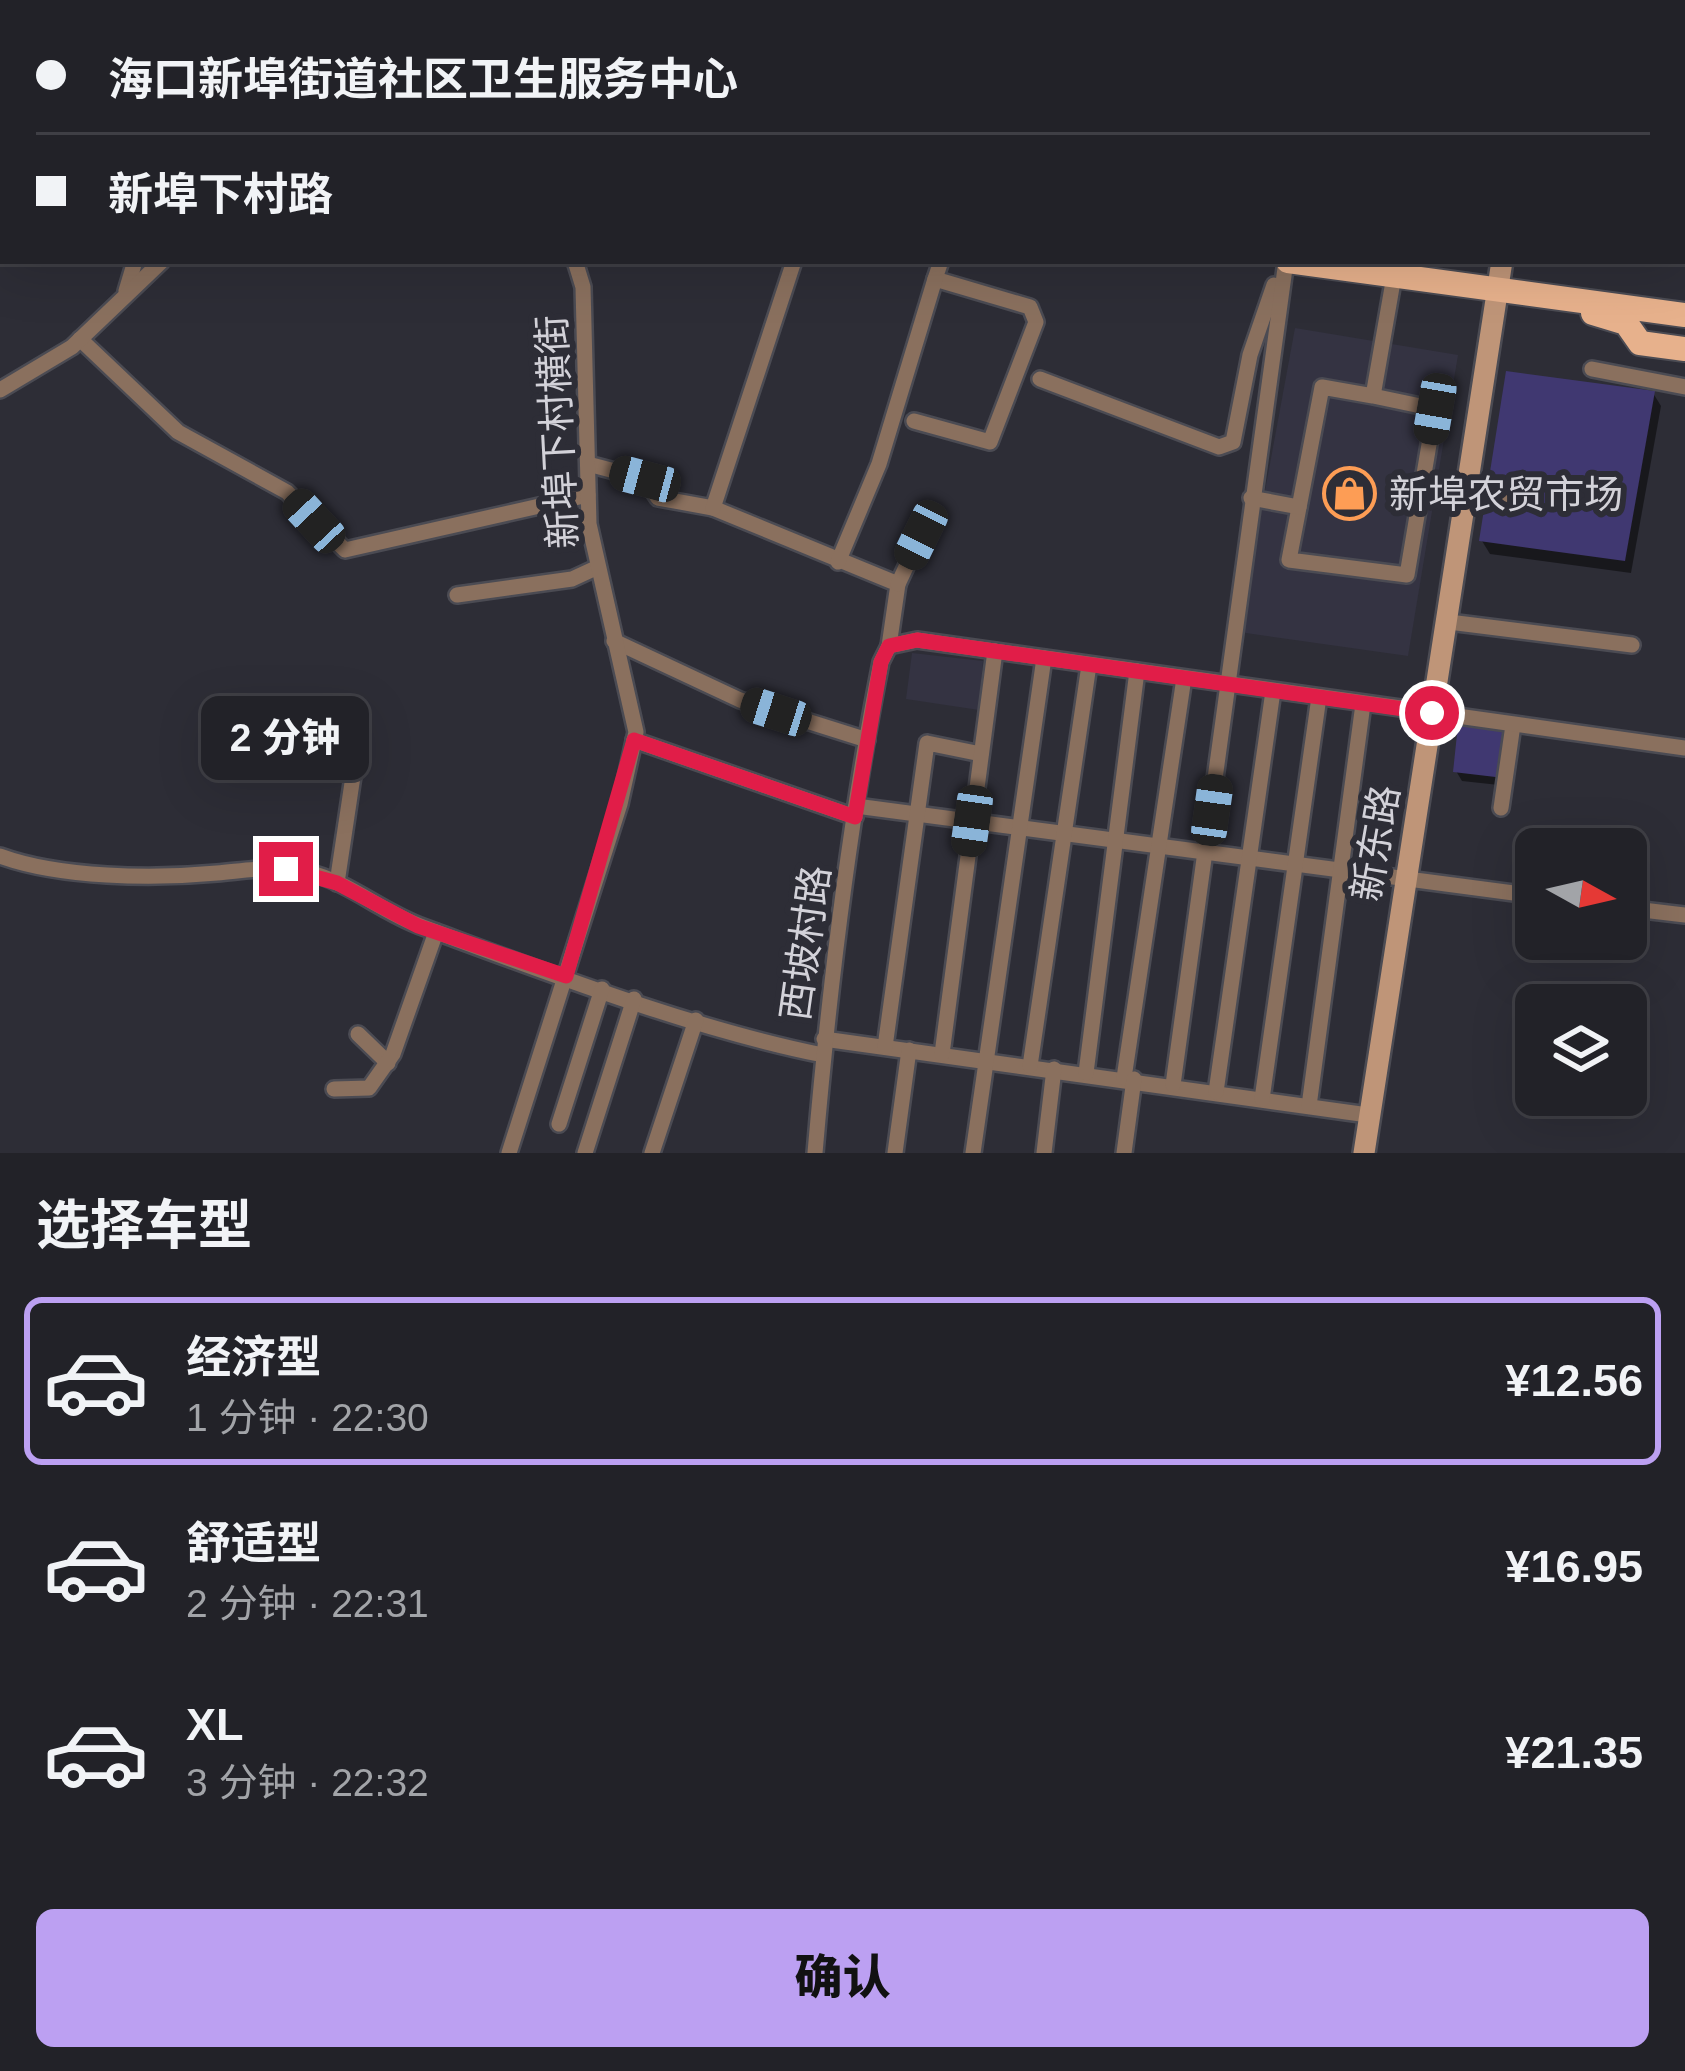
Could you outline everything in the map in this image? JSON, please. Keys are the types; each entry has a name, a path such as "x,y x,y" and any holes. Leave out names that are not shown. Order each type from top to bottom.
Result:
{"main road":[{"path":"1309,264 1685,315"},
{"path":"1499,290 1525,303 1606,315 1626,323 1640,343 1685,350"}],"street":[{"path":"125,294 134,264"},
{"path":"0,390 80,339 159,264"},
{"name":"新埠下村横街","path":"509,1153 634,740 588,494 583,286 576,264"},
{"path":"713,508 793,264"},
{"path":"838,562 879,464 940,264"},
{"path":"1040,379 1220,447 1233,442 1264,305 1284,264"},
{"path":"1173,1085 1286,264"},
{"name":"新东路","path":"1364,1153 1470,494 1502,264"},
{"path":"1373,396 1394,276"},
{"path":"914,421 990,442 1036,322 1030,307 935,279"},
{"path":"80,339 178,432 286,492 345,550 588,494"},
{"path":"1628,376 1640,343"},
{"path":"1592,369 1685,387"},
{"path":"1322,387 1373,396 1435,409 1407,575 1289,560 1322,387"},
{"path":"588,464 645,479 658,498 713,508 898,584"},
{"path":"1470,494 1505,500"},
{"path":"1251,499 1299,508"},
{"name":"西坡村路","path":"815,1153 824,1047 867,740 898,584 921,535"},
{"path":"457,595 572,579 598,567"},
{"path":"1449,622 1632,645"},
{"path":"889,646 917,640 1685,748"},
{"path":"614,641 740,700 867,740"},
{"path":"942,1054 995,651"},
{"path":"973,1153 1044,658"},
{"path":"1030,1066 1089,664"},
{"path":"1086,1073 1137,671"},
{"path":"1124,1153 1129,1079 1184,678"},
{"path":"1216,1092 1273,691"},
{"path":"1262,1099 1319,697"},
{"path":"1309,1106 1363,704"},
{"path":"1501,808 1513,724"},
{"path":"634,740 856,811 917,814 1515,893"},
{"path":"885,1047 927,743 981,754"},
{"path":"337,883 355,763"},
{"path":"0,856 38,869 76,872 176,875 260,865 337,883 436,932 696,1020 824,1047 885,1047 942,1054 1368,1115"},
{"path":"1647,910 1685,915"},
{"path":"334,1089 369,1088 388,1063 436,932"},
{"path":"560,1124 602,988"},
{"path":"585,1153 634,999"},
{"path":"652,1153 696,1020"},
{"path":"358,1034 388,1063"},
{"path":"895,1153 909,1050"},
{"path":"1045,1153 1054,1069"}],"shaded area":[{"name":"新埠农贸市场","path":"1295,328 1458,355 1408,656 1239,632"},
{"path":"912,653 983,661 979,710 906,699"}],"building":[{"path":"1506,371 1655,391 1625,561 1479,541"},
{"path":"1458,725 1509,731 1504,778 1453,772"}],"place":[{"name":"新埠农贸市场","path":"1350,494"}],"route":[{"path":"286,869 337,883 418,926 566,976 620,804 634,740 855,817 881,662 889,646 917,640 1432,713"}]}
